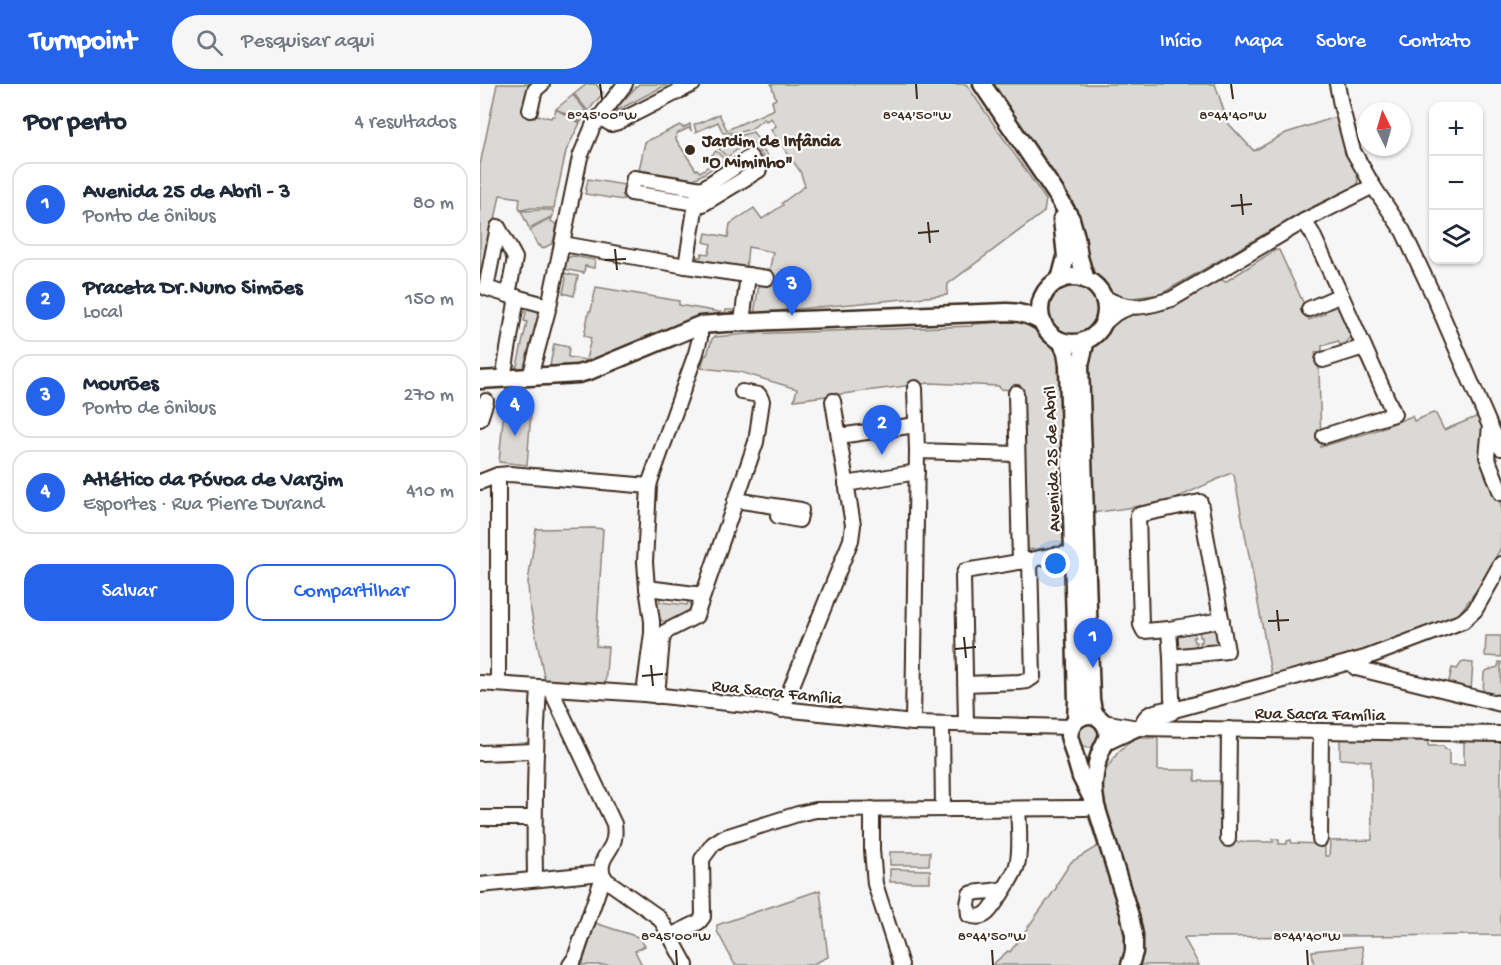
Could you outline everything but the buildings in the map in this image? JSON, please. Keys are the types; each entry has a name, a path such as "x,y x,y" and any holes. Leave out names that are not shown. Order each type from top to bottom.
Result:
{"main road":[{"path":"982,84 1071,219 1086,280"},
{"path":"1055,192 1064,224 1066,257 1060,280"},
{"path":"480,380 578,374 700,325 1018,312 1030,308 1053,284 1069,278 1086,280 1099,290 1106,306 1104,323 1093,336 1086,340 1078,343 1061,341 1047,330 1043,323 1040,315 1042,298"},
{"path":"1018,312 1032,316 1043,323"},
{"name":"Avenida 25 de Abril","path":"1086,340 1080,365 1091,699 1093,711 1108,732 1094,785 1091,807"},
{"name":"Avenida 25 de Abril","path":"1061,341 1068,365 1074,554 1077,701 1072,729 1081,777 1134,935 1134,952 1130,965"},
{"path":"1100,719 1086,716 1072,729 1078,751 1090,754 1104,746"}],"street":[{"path":"530,110 535,90 542,84"},
{"path":"530,377 549,306 580,157 592,126 624,84"},
{"path":"599,117 611,124 618,122 693,84"},
{"path":"1337,84 1353,151 1403,231 1501,448"},
{"path":"750,157 759,170 703,204 696,204 631,193 634,178 702,189 750,157"},
{"path":"1104,297 1115,304 1130,307 1149,306 1172,298 1304,221 1373,186"},
{"path":"686,266 698,189"},
{"path":"1304,221 1341,295 1394,414 1324,436"},
{"path":"563,244 767,278"},
{"path":"742,322 748,275"},
{"path":"1309,309 1341,295"},
{"path":"505,367 512,296 549,306"},
{"path":"1104,323 1116,313 1130,307"},
{"path":"650,695 658,636 652,621 645,562 650,486 696,353 700,338 700,325"},
{"path":"1323,360 1364,347"},
{"path":"913,723 917,472 915,388"},
{"path":"658,636 696,616 704,595 756,442 762,401 759,395 742,392"},
{"path":"966,684 1018,682 1027,681 1033,677 1017,454 1016,393"},
{"path":"480,419 486,401"},
{"path":"782,710 851,540 853,525 833,401"},
{"path":"838,436 916,425"},
{"path":"1490,426 1487,457 1501,493"},
{"path":"917,451 1017,454"},
{"path":"846,484 917,472"},
{"path":"480,482 498,475 510,474 650,486"},
{"path":"498,475 498,684"},
{"path":"735,500 780,507"},
{"path":"1171,657 1227,651 1222,620 1200,502 1138,515 1140,625 1144,631 1222,620"},
{"path":"966,724 963,576 965,572 1054,555 1074,554"},
{"path":"1145,728 1143,720 1147,715 1168,709 1174,710 1350,662 1416,640 1463,621 1475,610 1501,564"},
{"path":"647,588 704,595"},
{"path":"1169,629 1174,710"},
{"path":"1350,662 1356,668 1501,704"},
{"name":"Rua Sacra Família","path":"480,683 650,695 913,723 1072,729"},
{"path":"535,879 536,751 545,687"},
{"path":"545,687 614,824 614,838 601,867 603,875 620,891 657,916 686,965"},
{"name":"Rua Sacra Família","path":"1100,719 1145,728 1501,734"},
{"path":"942,724 943,809"},
{"name":"Rua Sacra Família","path":"1104,746 1145,728"},
{"path":"1228,729 1228,839"},
{"path":"1320,838 1322,731"},
{"path":"480,753 536,751"},
{"path":"670,936 699,922 704,917 702,859 713,844 722,838 807,812 872,809 1091,807"},
{"path":"872,809 872,850 876,884 896,963"},
{"path":"1005,888 1018,864 1018,809"},
{"path":"480,818 534,818"},
{"path":"480,885 603,875"},
{"path":"570,965 575,958 603,875"}],"shaded area":[{"path":"497,84 537,84 525,113 551,118 556,109 580,123 566,151 554,208 520,210 520,198 500,195 480,295 480,165"},
{"path":"587,84 596,84 603,93 588,111 574,94"},
{"path":"639,84 668,84 616,111 617,116 610,120 608,117"},
{"path":"771,84 966,84 1046,200 1044,212 948,284 947,295 754,313 759,285 772,284 775,277 769,273 773,252 748,247 746,268 702,262 697,257 701,257 702,253 709,254 711,244 704,242 706,233 728,237 730,224 754,208 762,219 805,186 800,171 771,130 776,126 771,118 766,121 764,119 751,129 740,132 723,133 718,122 696,132 694,124 719,114 727,130 774,109 772,101 776,99"},
{"path":"993,84 1215,84 1228,123 1254,151 1286,133 1339,116 1349,154 1357,171 1358,185 1308,209 1161,294 1125,299 1113,296 1104,280 1090,272 1085,251 1086,237 1072,200"},
{"path":"573,95 587,112 581,122 556,109"},
{"path":"690,124 691,130 689,128 676,134 675,138 696,170 700,172 713,163 710,157 716,151 725,159 694,179 639,170 645,142 680,125 683,128"},
{"path":"753,132 771,161 767,163 751,140 727,157 719,149 727,141 725,137 729,135"},
{"path":"588,179 625,185 623,200 585,194"},
{"path":"553,210 553,216 529,228 521,211"},
{"path":"552,218 551,221 557,225 553,243 542,249 530,230"},
{"path":"1275,250 1279,250 1309,320 1325,313 1324,309 1333,305 1338,306 1350,332 1350,338 1346,343 1340,345 1338,341 1322,346 1322,351 1315,353 1319,369 1320,447 1374,431 1412,416 1414,421 1433,413 1436,414 1444,430 1481,415 1484,422 1482,459 1501,505 1501,547 1485,579 1459,614 1387,644 1316,667 1272,678 1234,475 1231,473 1168,502 1093,513 1089,356 1091,350 1119,318 1168,309 1218,280 1225,282"},
{"path":"572,256 595,260 594,268 585,266 584,273 563,269 565,259"},
{"path":"563,273 578,276 574,296 563,293 566,279"},
{"path":"1070,286 1080,286 1094,293 1101,312 1094,331 1080,338 1070,338 1060,334 1053,327 1049,317 1049,307 1053,297 1060,290"},
{"path":"596,287 679,301 679,305 725,313 726,310 734,310 734,312 693,318 584,363 550,366 554,344 569,347 568,357 586,360 591,338 584,336"},
{"path":"523,305 540,309 527,366 524,366 523,370 509,372 510,365 517,366 527,322 524,321 526,312 521,311"},
{"path":"1022,321 1036,329 1055,350 1058,357 1064,542 1060,547 1025,550 1023,391 1000,389 999,386 929,383 794,400 797,389 740,372 701,368 714,337 972,326 972,324"},
{"path":"504,409 531,411 527,465 499,462"},
{"path":"536,529 603,529 596,646 608,647 605,686 545,682 529,601 528,582"},
{"path":"660,594 660,602 687,605 689,598 695,603 690,614 664,622 658,615 654,598 655,595"},
{"path":"1194,631 1196,648 1180,648 1176,639 1182,634"},
{"path":"1199,631 1218,632 1220,641 1214,647 1201,648 1202,637"},
{"path":"1486,636 1501,636 1501,657 1485,656"},
{"path":"1462,662 1473,663 1471,690 1448,685 1452,668 1457,669"},
{"path":"1501,662 1501,697 1483,693 1484,673 1498,667"},
{"path":"1088,724 1096,726 1101,731 1095,748 1084,746 1078,740 1079,731"},
{"path":"1340,736 1428,739 1428,746 1443,746 1449,750 1449,765 1464,765 1464,740 1501,740 1501,935 1186,937 1184,938 1199,965 1140,965 1143,942 1140,923 1102,797 1103,774 1118,752 1139,738 1158,738 1158,770 1195,770 1195,781 1223,781 1222,845 1233,845 1234,842 1273,842 1273,839 1279,839 1279,844 1287,844 1287,841 1291,840 1292,843 1323,844 1325,856 1329,856 1330,841 1372,840 1371,761 1340,759"},
{"path":"1089,819 1094,819 1118,891 1125,929 1123,965 992,965 1008,951 1010,952 1057,887 1056,885 1071,862 1098,846"},
{"path":"890,852 930,852 929,865 890,865"},
{"path":"890,869 930,870 930,882 890,882"},
{"path":"820,890 828,957 811,965 735,965 717,931 717,925"},
{"path":"595,923 638,937 645,946 635,951 642,965 580,965 583,962"},
{"path":"1362,946 1364,965 1314,965 1312,951"}],"place":[{"name":"Jardim de Infância \"O Miminho\"","path":"690,150"},
{"name":"Mourões","path":"792,316"},
{"name":"Atlético da Póvoa de Varzim","path":"515,436"},
{"name":"Praceta Dr.Nuno Simões","path":"882,455"},
{"name":"Avenida 25 de Abril - 3","path":"1093,668"}]}
